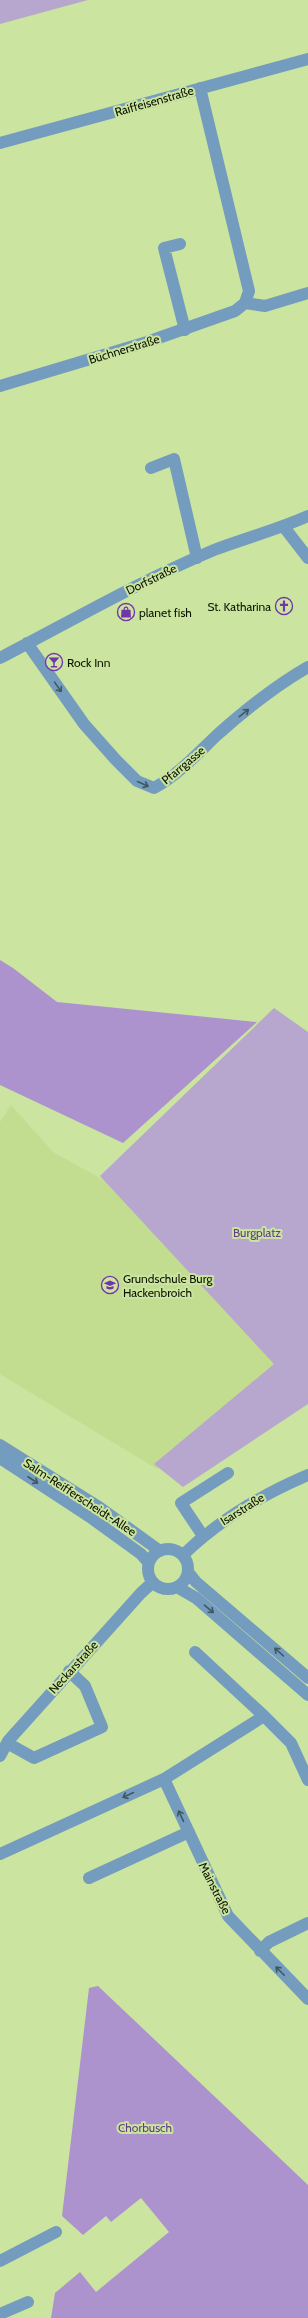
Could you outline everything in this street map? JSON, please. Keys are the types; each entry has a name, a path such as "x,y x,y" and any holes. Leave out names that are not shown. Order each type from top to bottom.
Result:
{"street":[{"name":"Raiffeisenstraße","path":"0,143 308,59"},
{"path":"200,88 249,291 245,303 265,306 308,293"},
{"path":"180,244 164,248 185,330"},
{"name":"Büchnerstraße","path":"0,386 185,330 235,312 245,303"},
{"path":"152,468 174,459 197,558"},
{"name":"Dorfstraße","path":"0,658 150,579 197,558 284,527 308,516"},
{"path":"284,527 308,558"},
{"name":"Pfarrgasse","path":"27,643 84,724 137,781 154,788 168,780 233,721 287,678 308,667"},
{"name":"Salm-Reifferscheidt-Allee","path":"0,1445 99,1507 160,1551"},
{"name":"Salm-Reifferscheidt-Allee","path":"0,1458 90,1517 141,1554 149,1563"},
{"path":"203,1536 181,1503 228,1472"},
{"name":"Isarstraße","path":"183,1555 220,1521 251,1502 308,1475"},
{"path":"172,1549 183,1555 186,1560 188,1572 186,1578 177,1587 164,1589 153,1582 148,1570 149,1563 155,1553 172,1549"},
{"path":"188,1572 196,1582 308,1678"},
{"name":"Neckarstraße","path":"0,1756 5,1739 153,1582"},
{"path":"177,1587 196,1598 308,1695"},
{"path":"195,1652 291,1743 308,1780"},
{"path":"5,1739 34,1758 102,1727 85,1686 69,1671"},
{"path":"0,1854 164,1779 264,1716"},
{"name":"Mainstraße","path":"164,1779 228,1916 260,1952 308,1998"},
{"path":"89,1878 189,1832"},
{"path":"260,1952 269,1942 308,1923"},
{"path":"0,2261 56,2232"},
{"path":"0,2314 28,2302"}],"shaded area":[{"name":"Grundschule Burg Hackenbroich","path":"11,1105 53,1152 109,1183 293,1360 157,1469 0,1374 0,1122"}],"green space":[{"path":"0,0 88,0 0,24"},
{"path":"0,960 13,968 57,1002 257,1022 123,1143 0,1085"},
{"name":"Burgplatz","path":"274,1008 308,1032 308,1404 183,1487 154,1464 274,1364 100,1176"},
{"name":"Chorbusch","path":"98,1986 308,2185 308,2318 51,2318 55,2293 80,2272 96,2292 169,2232 141,2198 111,2222 106,2216 83,2235 62,2216 89,1988"}],"place":[{"name":"St. Katharina","path":"284,606"},
{"name":"planet fish","path":"126,612"},
{"name":"Rock Inn","path":"54,662"},
{"name":"Grundschule Burg Hackenbroich","path":"110,1285"}]}
